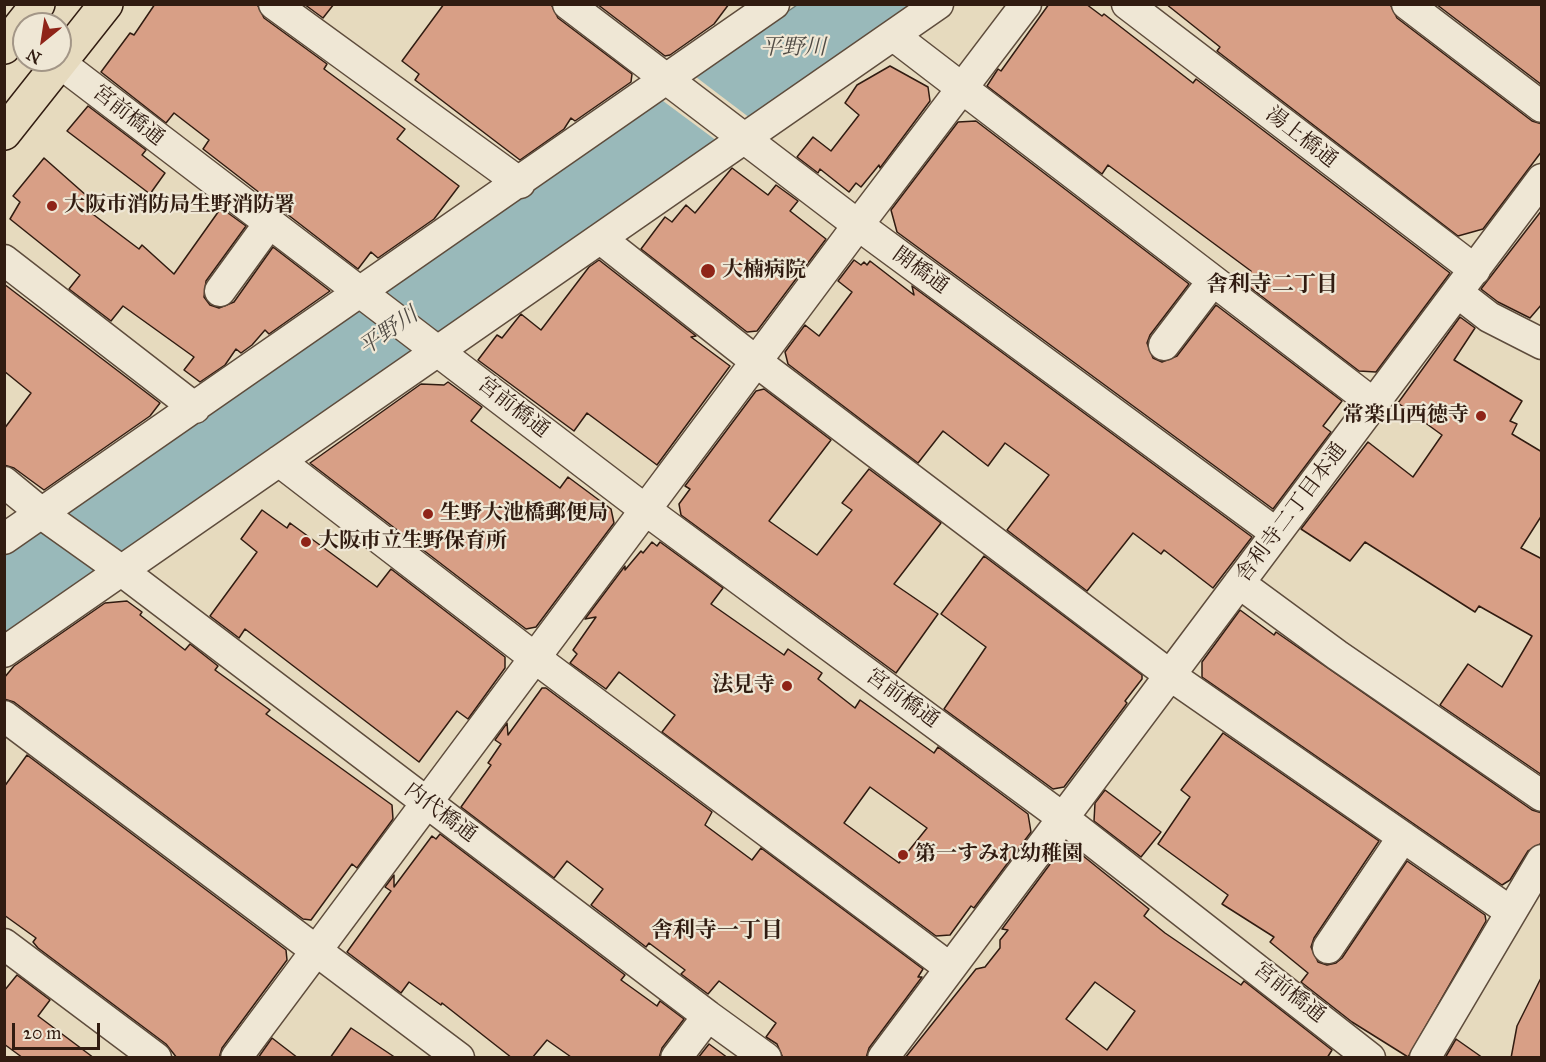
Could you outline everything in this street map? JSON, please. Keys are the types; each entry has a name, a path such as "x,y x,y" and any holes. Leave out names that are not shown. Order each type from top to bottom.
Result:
{"main road":[{"path":"4,47 38,4"},
{"path":"72,48 106,4"},
{"path":"4,133 53,72"}],"street":[{"path":"274,4 520,183"},
{"name":"開橋通","path":"568,4 858,225 1276,533"},
{"path":"4,539 45,516 195,408 364,296 520,183 672,83 774,4"},
{"path":"4,651 118,569 279,461 435,348 601,239 742,136 894,36 938,4"},
{"path":"236,1058 426,802 758,363 858,225 1026,4"},
{"name":"湯上橋通","path":"1127,4 1467,282 1489,317 1542,344"},
{"path":"1407,4 1542,106"},
{"path":"894,36 1374,404"},
{"name":"宮前橋通","path":"72,72 268,225 435,348 647,511 1063,818 1370,1058"},
{"name":"舎利寺二丁目本通","path":"883,1058 1542,179"},
{"path":"220,291 268,225"},
{"path":"601,239 758,363 1171,676 1511,912"},
{"path":"4,260 195,408"},
{"path":"1164,345 1212,282"},
{"path":"279,461 535,658 950,968"},
{"path":"4,482 45,516"},
{"name":"内代橋通","path":"45,516 766,1058"},
{"path":"1239,583 1337,655 1542,796"},
{"path":"4,716 459,1058"},
{"path":"1328,948 1403,837"},
{"path":"1425,1058 1542,860"},
{"path":"4,944 156,1058"},
{"path":"676,1058 708,1016"}],"water":[{"name":"平野川","path":"797,5 917,5 5,637 5,554"}],"pier":[{"path":"692,74 754,121 721,144 659,98"}],"building":[{"path":"155,4 257,4 264,18 327,64 324,69 405,129 397,139 459,186 434,219 378,258 371,252 358,269 203,149 209,140 174,113 166,123 101,72 130,33 134,35"},
{"path":"304,4 334,4 323,18"},
{"path":"444,4 551,4 558,18 632,74 631,82 575,121 571,118 564,129 520,160 415,80 419,74 402,61"},
{"path":"597,4 729,4 714,24 670,55 665,56"},
{"path":"1049,4 1086,4 1102,16 1104,14 1193,83 1196,79 1450,273 1376,372 1359,371 1243,282 1251,271 1108,165 1102,174 987,86 998,69 1001,71"},
{"path":"1166,4 1390,4 1397,18 1532,121 1542,124 1542,151 1483,229 1458,236 1217,51 1220,47"},
{"path":"1436,4 1542,4 1542,85"},
{"path":"890,66 928,87 930,101 880,168 879,165 861,187 856,183 849,192 820,169 818,173 797,157 813,137 831,151 859,115 845,103 857,85"},
{"path":"88,106 146,150 142,155 165,173 150,194 67,131"},
{"path":"976,121 1189,284 1150,335 1147,343 1153,358 1162,362 1177,356 1216,305 1342,401 1323,426 1331,432 1273,509 897,232 891,210 958,122"},
{"path":"44,158 96,204 90,212 139,249 142,245 174,274 221,208 246,226 206,281 204,297 210,305 219,308 234,302 273,247 330,291 269,334 265,330 252,345 241,353 236,349 225,365 200,382 184,370 194,357 123,306 111,321 69,289 80,275 10,219 20,202 13,196"},
{"path":"732,168 768,195 776,185 798,201 790,211 826,239 757,331 747,332 641,249 665,217 672,222 686,205 695,213"},
{"path":"1542,210 1542,304 1530,318 1498,302 1481,289"},
{"path":"599,260 696,336 691,337 730,366 657,465 587,413 574,431 478,360 497,335 502,338 521,314 541,330 589,267"},
{"path":"854,260 861,265 864,262 867,265 870,261 914,295 912,286 1252,537 1213,588 1164,550 1161,554 1133,533 1087,591 1007,530 1049,475 1005,443 988,466 943,431 918,463 788,364 785,352 805,325 819,336 852,292 838,281"},
{"path":"4,284 160,403 150,416 44,490 14,468 4,465 4,429 31,393 4,371"},
{"path":"1460,317 1475,328 1454,360 1522,401 1510,421 1517,424 1512,434 1542,452 1542,515 1521,548 1542,559 1542,775 1440,705 1468,664 1502,687 1532,636 1479,606 1475,612 1365,542 1350,561 1301,529 1368,442 1413,477 1442,435 1398,403"},
{"path":"448,382 482,407 471,421 560,488 568,477 611,509 614,523 536,627 526,629 310,463 421,384 444,385"},
{"path":"764,389 831,440 769,521 817,555 852,510 842,503 869,469 941,523 894,584 938,614 896,673 681,515 679,504 690,489 685,486 756,391"},
{"path":"262,510 287,528 290,523 377,587 391,569 505,657 505,668 468,719 457,711 419,762 245,629 239,638 210,616 257,552 241,539"},
{"path":"652,542 657,546 660,542 723,588 711,604 784,655 788,649 822,673 818,679 855,708 860,700 934,753 938,747 1028,814 1031,832 974,908 971,906 950,935 936,936 662,732 675,715 619,672 606,689 570,663 577,654 573,650 596,617 585,619 625,566 625,570 641,551 643,553","holes":["870,787 927,828 899,863 844,823"]},
{"path":"984,556 1142,675 1142,679 1125,701 1127,703 1125,706 1064,787 1053,789 944,709 986,647 941,614"},
{"path":"127,601 142,612 140,615 185,650 190,644 218,666 215,670 270,710 266,714 392,805 393,819 357,868 352,864 311,920 303,919 14,702 4,699 4,678 14,666 105,603"},
{"path":"1240,610 1274,635 1276,632 1532,810 1542,813 1542,843 1528,851 1510,880 1502,885 1202,677 1202,662"},
{"path":"542,688 546,688 712,812 705,825 752,860 761,848 923,969 918,977 922,977 869,1048 866,1058 783,1058 777,1044 766,1037 776,1023 719,981 708,994 681,974 685,970 649,943 646,947 591,905 603,889 567,861 554,878 461,807 491,765 488,763 501,744 495,740 507,723 508,735"},
{"path":"1223,733 1379,841 1314,938 1311,947 1318,962 1327,965 1336,963 1342,958 1407,861 1485,915 1486,921 1408,1057 1352,1022 1301,982 1308,973 1270,942 1274,937 1222,904 1228,895 1158,844 1190,797 1181,790"},
{"path":"27,755 286,950 287,960 222,1048 219,1058 177,1058 166,1044 38,948 33,942 36,938 4,915 4,787"},
{"path":"1105,790 1161,832 1141,857 1094,821 1095,803"},
{"path":"440,834 625,975 621,980 657,1006 660,1001 684,1019 662,1048 659,1058 571,1057 547,1040 532,1058 512,1058 442,1003 441,1005 409,982 401,993 347,952 391,891 385,887 394,875 394,887 432,836 436,839"},
{"path":"1077,851 1149,909 1144,916 1165,933 1241,985 1244,981 1332,1050 1327,1058 905,1058 976,969 985,967 1000,948 1000,940 1008,930 1002,929 1059,852","holes":["1095,982 1135,1011 1107,1050 1066,1019"]},
{"path":"17,975 50,1000 38,1016 94,1058 23,1058 4,1044 4,991"},
{"path":"1542,976 1542,1058 1511,1058 1517,1026"},
{"path":"351,1028 396,1058 330,1058"},
{"path":"272,1038 298,1058 258,1058"},
{"path":"1456,1039 1483,1058 1445,1058"},
{"path":"709,1044 728,1058 698,1058"}],"place":[{"name":"大阪市消防局生野消防署","path":"52,206"},
{"name":"大楠病院","path":"708,271"},
{"name":"常楽山西徳寺","path":"1481,416"},
{"name":"生野大池橋郵便局","path":"428,514"},
{"name":"大阪市立生野保育所","path":"306,542"},
{"name":"法見寺","path":"787,686"},
{"name":"第一すみれ幼稚園","path":"903,855"}],"district":[{"name":"舎利寺二丁目","path":"1272,286"},
{"name":"舎利寺一丁目","path":"717,932"}]}
